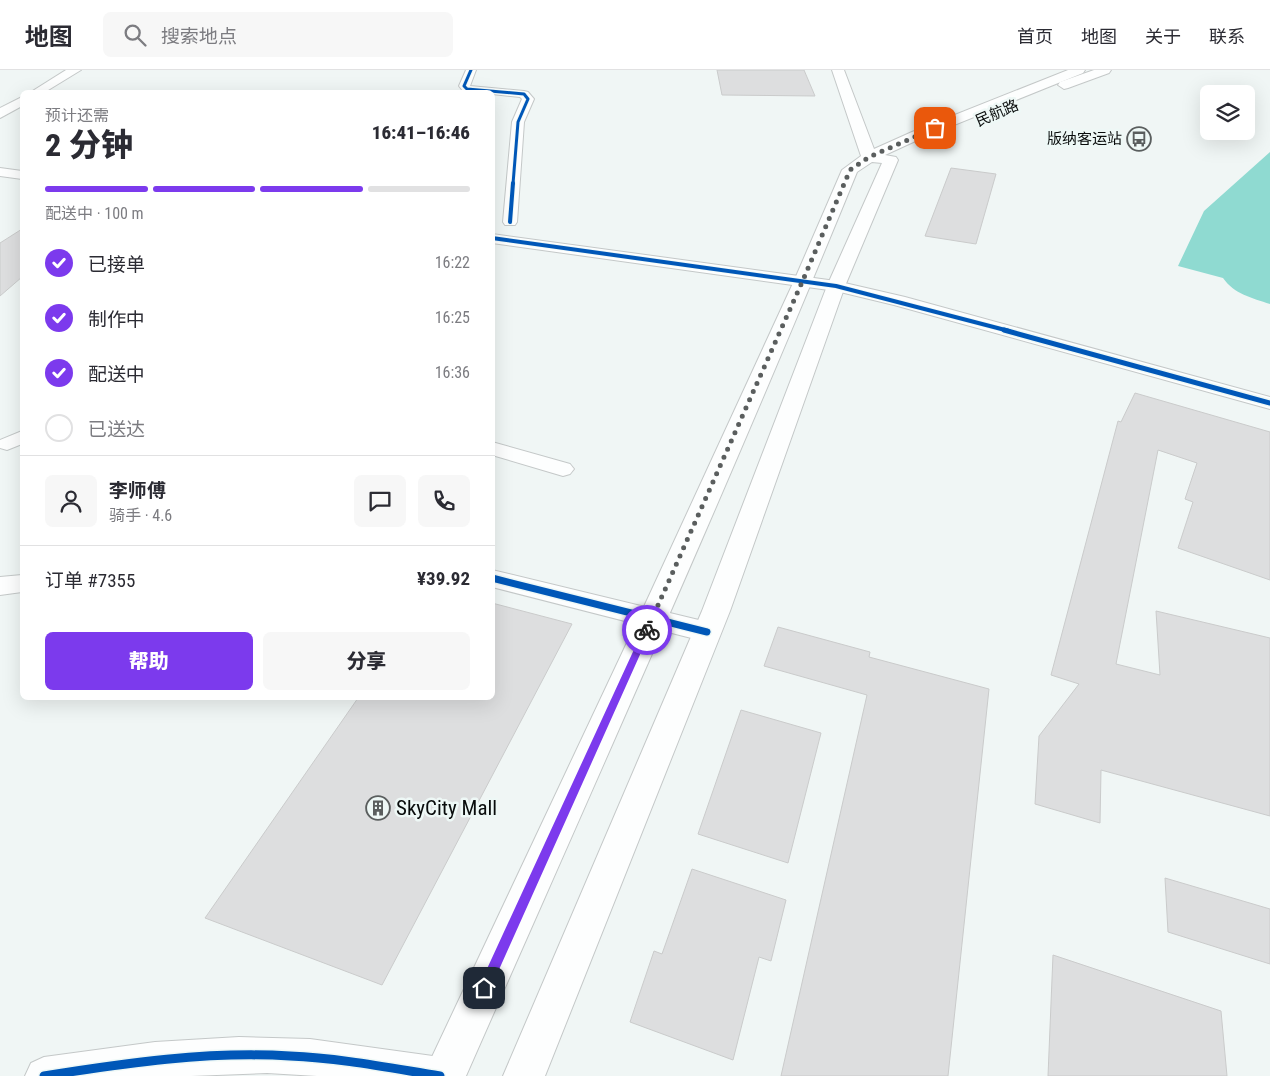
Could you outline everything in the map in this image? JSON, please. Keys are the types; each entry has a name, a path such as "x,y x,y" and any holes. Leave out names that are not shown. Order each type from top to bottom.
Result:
{"main road":[{"path":"40,90 75,70"},
{"path":"524,1076 707,632 836,286 880,158 838,70"},
{"name":"民航路","path":"880,158 1035,86 1079,70"},
{"name":"民航路","path":"880,158 1105,70"},
{"path":"0,114 20,102"},
{"path":"444,1076 653,618 850,170 880,158"}],"street":[{"path":"471,70 464,86 467,89 480,90"},
{"path":"495,91 524,94 528,99 518,122 510,222"},
{"path":"0,172 20,175"},
{"path":"495,238 836,286 899,301 1270,403"},
{"path":"495,449 563,468"},
{"path":"495,579 707,632"},
{"path":"0,586 20,584"},
{"path":"44,1076 95,1067 181,1058 268,1055 352,1062 440,1076"}],"water":[{"path":"1270,152 1270,304 1238,292 1223,278 1178,266 1204,211"}],"building":[{"path":"717,70 804,70 815,96 722,95"},
{"path":"951,168 996,174 976,244 925,236"},
{"path":"20,230 20,279 0,296 0,243"},
{"path":"1135,393 1270,432 1270,580 1178,548 1193,502 1185,499 1197,463 1158,450 1116,664 1160,675 1156,611 1270,638 1270,816 1101,770 1100,823 1035,804 1039,736 1079,684 1051,675 1118,421 1121,422"},
{"name":"SkyCity Mall","path":"495,604 572,624 382,985 205,918 357,700 495,700"},
{"path":"778,627 870,652 869,657 989,689 948,1076 781,1076 867,695 764,666"},
{"path":"741,710 821,733 788,863 698,834"},
{"path":"692,869 786,900 771,961 759,957 733,1060 630,1022 654,951 662,954"},
{"path":"1165,878 1270,909 1270,964 1168,932"},
{"path":"1053,955 1221,1011 1227,1076 1048,1076"}],"cycle path":[{"path":"471,70 464,86 467,89 480,90"},
{"path":"495,91 524,94 528,99 518,122 510,222"},
{"path":"495,238 836,286 899,301 1270,403"},
{"path":"495,579 707,632"},
{"path":"44,1076 155,1061 211,1056 267,1055 332,1059 440,1076"}],"way so far":[{"path":"647,630 850,170 869,157 935,128"}],"place":[{"name":"版纳客运站","path":"1139,139"},
{"name":"SkyCity Mall","path":"378,808"}],"route":[{"path":"484,988 647,630"}]}
